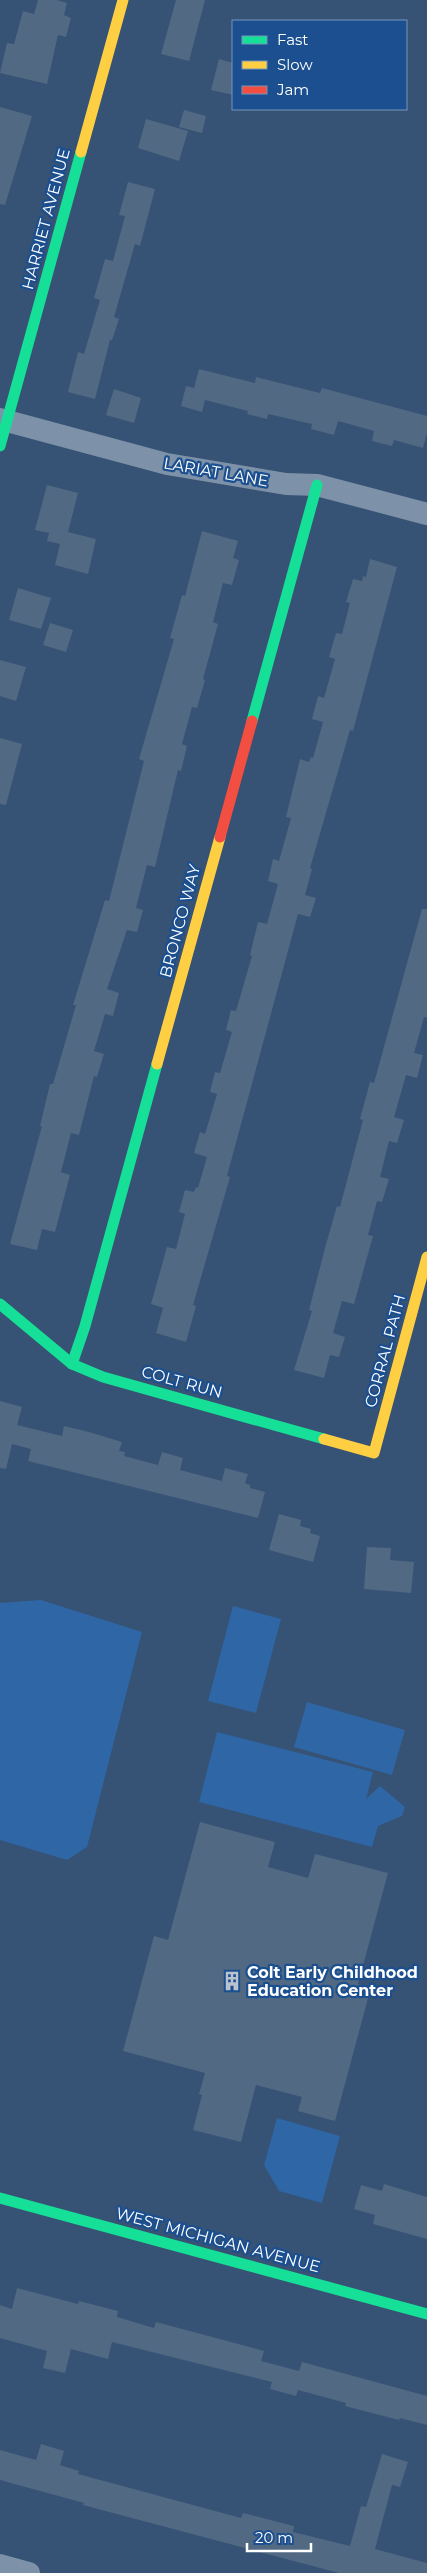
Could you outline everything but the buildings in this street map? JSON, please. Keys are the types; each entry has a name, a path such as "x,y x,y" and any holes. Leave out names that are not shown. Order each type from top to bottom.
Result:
{"street":[{"name":"HARRIET AVENUE","path":"0,446 3,420 123,0"},
{"name":"LARIAT LANE","path":"3,420 167,464 286,484 317,485 427,514"},
{"name":"BRONCO WAY","path":"72,1364 85,1326 317,485"},
{"name":"CORRAL PATH","path":"374,1453 427,1257"},
{"name":"COLT RUN","path":"0,1304 72,1364 103,1377 374,1453"},
{"name":"WEST MICHIGAN AVENUE","path":"0,2198 427,2314"},
{"path":"0,2565 28,2573"}],"shaded area":[{"path":"41,1600 142,1632 87,1847 67,1860 0,1840 0,1603"},
{"path":"233,1606 281,1619 256,1713 208,1701"},
{"path":"307,1702 405,1730 392,1775 294,1747"},
{"path":"217,1732 373,1772 366,1799 380,1786 405,1807 402,1816 378,1826 372,1847 199,1802"},
{"path":"277,2118 340,2136 322,2203 279,2191 264,2165"}],"traffic: fast":[{"path":"0,446 81,152"},
{"path":"252,721 317,485"},
{"path":"72,1364 85,1326 157,1064"},
{"path":"0,1304 72,1364 103,1377 324,1439"},
{"path":"0,2198 427,2314"}],"traffic: slow":[{"path":"81,152 123,0"},
{"path":"157,1064 220,837"},
{"path":"324,1439 374,1453 427,1257"}],"traffic: jam":[{"path":"220,837 252,721"}],"place":[{"name":"Colt Early Childhood Education Center","path":"232,1981"}]}
